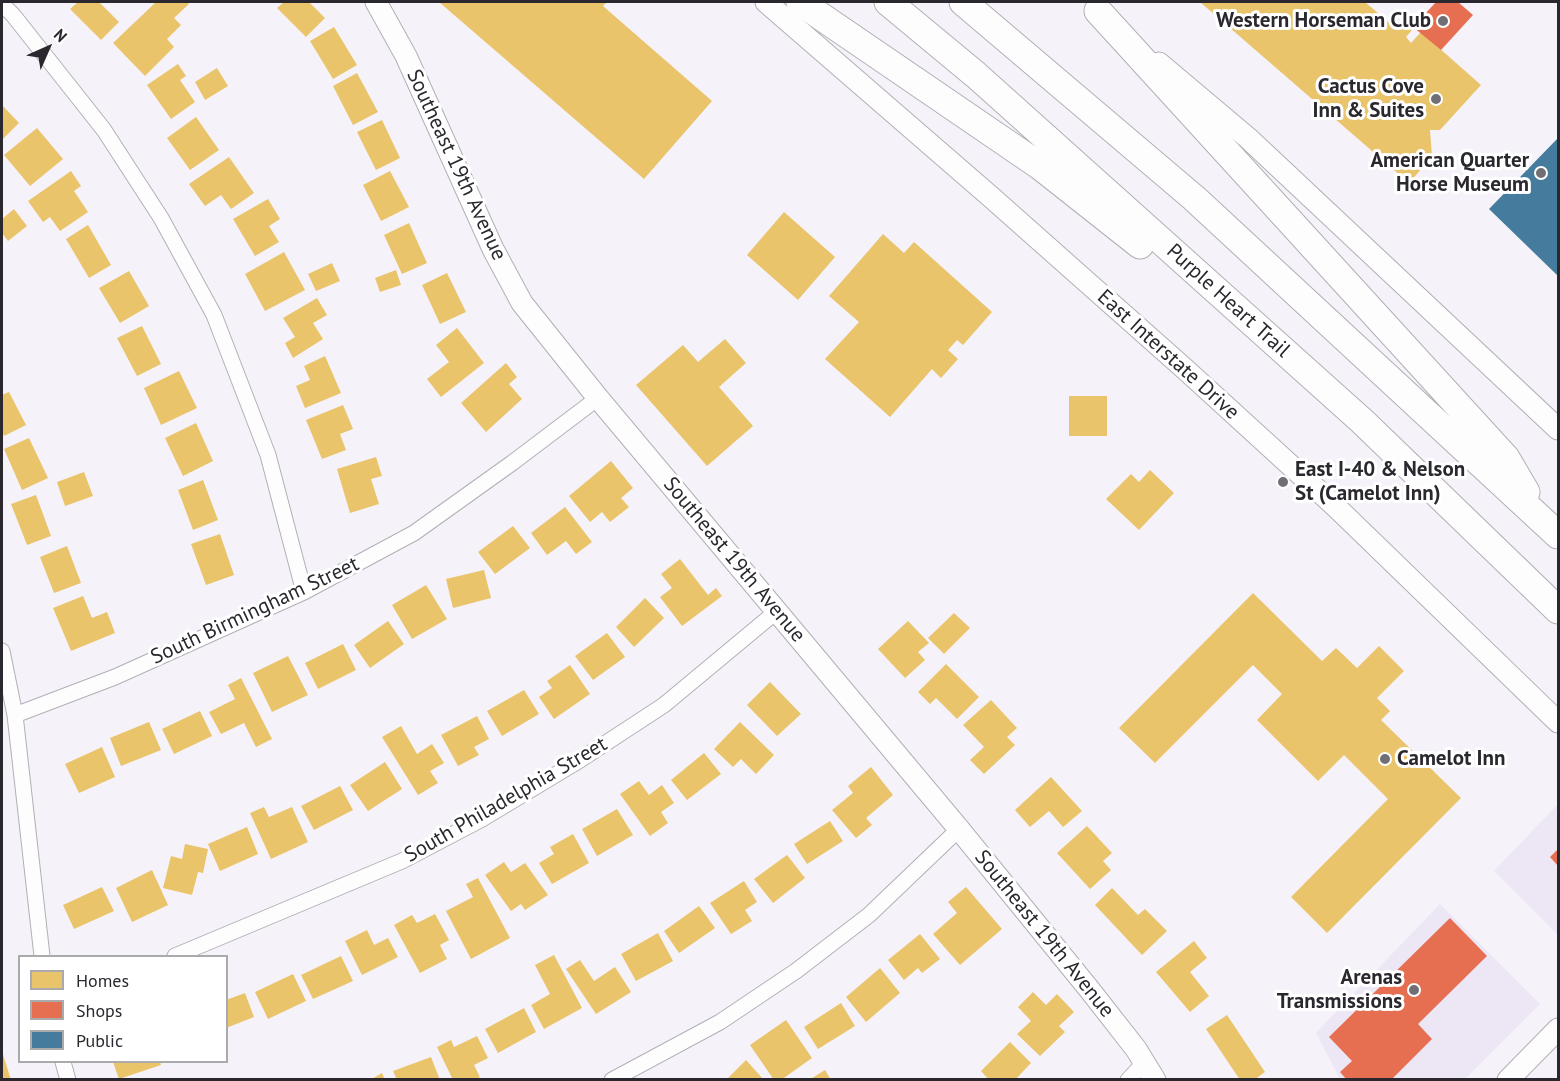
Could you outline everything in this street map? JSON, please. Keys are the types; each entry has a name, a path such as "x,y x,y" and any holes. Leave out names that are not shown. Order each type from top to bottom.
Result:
{"highway":[{"path":"800,2 1040,166 1170,268 1311,394 1362,421"},
{"name":"Purple Heart Trail","path":"888,2 976,75 1362,421 1558,610"},
{"path":"963,2 1194,198 1551,527"},
{"path":"1092,7 1506,458 1551,527"}],"main road":[{"name":"Southeast 19th Avenue","path":"376,2 406,56 493,249 522,303 598,398 960,829 1089,989 1150,1071"},
{"name":"East Interstate Drive","path":"766,2 1000,205 1265,442 1335,506 1558,722"},
{"path":"1092,7 1248,138 1558,429"},
{"path":"1508,1080 1558,1029"}],"street":[{"path":"2,4 104,130 161,218 214,315 268,455 304,592"},
{"name":"South Birmingham Street","path":"15,715 116,677 304,592 414,532 512,463 598,398"},
{"name":"South Philadelphia Street","path":"180,955 402,861 482,819 580,760 664,705 777,611"},
{"path":"2,651 15,715 42,955"},
{"path":"612,1080 720,1022 796,971 869,915 960,829"},
{"path":"63,1063 68,1080"},
{"path":"1128,1080 1150,1071"}],"shaded area":[{"path":"1558,804 1558,935 1494,871"},
{"path":"1440,904 1540,1004 1465,1079 1340,1079 1316,1033"}],"building: Homes":[{"path":"78,2 99,2 119,22 101,40 70,9"},
{"path":"156,2 187,2 189,4 174,18 181,25 167,39 174,47 145,76 113,43"},
{"path":"284,2 309,2 325,18 306,37 277,8"},
{"path":"439,2 607,2 603,6 712,101 644,179"},
{"path":"1200,2 1365,2 1398,30 1404,23 1412,30 1406,37 1411,43 1421,32 1481,85 1440,130 1430,130 1432,157 1409,183"},
{"path":"334,27 357,65 333,79 310,41"},
{"path":"178,64 186,76 180,80 195,102 171,119 147,85"},
{"path":"217,68 228,86 205,100 195,82"},
{"path":"357,73 378,112 353,125 333,86"},
{"path":"2,105 19,123 2,140"},
{"path":"196,117 219,150 190,170 167,138"},
{"path":"382,120 400,158 376,170 357,132"},
{"path":"37,128 63,159 30,186 4,155"},
{"path":"229,157 254,193 231,209 221,195 205,206 189,184"},
{"path":"71,171 81,186 74,191 88,212 60,231 50,217 43,222 28,201"},
{"path":"390,171 409,207 381,221 363,185"},
{"path":"268,199 280,219 269,226 279,242 255,256 233,219"},
{"path":"14,209 27,226 8,241 2,233 2,219"},
{"path":"784,212 835,257 798,300 747,255"},
{"path":"409,223 427,263 402,274 384,235"},
{"path":"88,225 111,265 89,278 66,239"},
{"path":"883,234 904,253 914,242 992,312 963,345 957,340 948,350 958,359 941,378 932,369 890,417 825,359 859,322 829,296"},
{"path":"284,252 305,290 265,311 245,274"},
{"path":"332,263 340,281 316,291 308,274"},
{"path":"396,270 401,285 380,292 375,278"},
{"path":"129,271 149,306 120,323 99,288"},
{"path":"447,273 466,312 440,324 422,285"},
{"path":"317,298 327,315 313,323 323,339 293,358 285,343 295,337 283,318"},
{"path":"142,326 161,364 137,376 117,338"},
{"path":"457,328 484,363 441,397 427,379 449,362 436,345"},
{"path":"725,339 746,363 719,387 753,426 707,466 636,385 683,345 698,362"},
{"path":"325,356 341,393 305,408 296,386 310,380 304,366"},
{"path":"506,363 517,377 509,384 522,399 486,432 461,403"},
{"path":"179,371 197,408 161,425 144,388"},
{"path":"9,392 26,425 4,436 2,395"},
{"path":"1069,396 1107,396 1107,436 1069,436"},
{"path":"343,405 353,429 340,434 346,450 322,459 306,420"},
{"path":"196,423 213,461 183,476 165,438"},
{"path":"29,438 48,478 22,490 4,449"},
{"path":"376,457 382,476 371,479 379,504 350,513 337,469"},
{"path":"611,461 633,488 621,498 629,507 610,522 602,512 590,522 569,496"},
{"path":"1150,470 1174,493 1139,530 1106,499 1131,474 1139,482"},
{"path":"84,472 93,496 65,506 57,482"},
{"path":"203,480 218,520 193,530 178,490"},
{"path":"36,495 51,536 27,545 11,504"},
{"path":"565,507 592,542 576,554 566,541 547,555 531,533"},
{"path":"513,526 530,548 495,574 478,552"},
{"path":"220,534 234,575 206,585 191,544"},
{"path":"67,546 81,583 54,593 40,557"},
{"path":"680,559 708,595 716,588 722,596 682,626 660,597 672,588 661,574"},
{"path":"484,570 491,598 453,608 446,579"},
{"path":"426,585 447,619 412,639 392,605"},
{"name":"Camelot Inn","path":"1253,593 1322,661 1336,648 1357,668 1379,646 1404,671 1377,698 1390,711 1381,720 1461,798 1327,933 1291,897 1388,799 1344,755 1318,781 1257,720 1282,694 1253,665 1155,763 1119,728"},
{"path":"83,596 92,618 107,612 115,633 71,651 53,608"},
{"path":"645,598 664,618 634,647 616,627"},
{"path":"954,613 970,628 944,654 928,638"},
{"path":"388,621 404,644 370,668 354,645"},
{"path":"908,621 929,643 918,652 925,660 905,678 878,649"},
{"path":"607,633 625,657 593,680 575,656"},
{"path":"343,644 356,670 318,689 305,663"},
{"path":"288,656 308,695 272,712 253,673"},
{"path":"946,664 979,697 957,719 936,698 930,704 918,692"},
{"path":"570,665 590,694 554,719 539,697 552,688 547,681"},
{"path":"241,678 272,739 256,747 244,723 221,734 209,712 235,699 228,685"},
{"path":"770,682 801,714 777,736 747,705"},
{"path":"524,690 539,714 502,736 487,711"},
{"path":"991,700 1017,728 1007,737 1015,745 984,774 970,760 984,747 963,725"},
{"path":"200,711 212,736 174,754 162,729"},
{"path":"477,716 489,739 474,747 479,755 458,766 441,735"},
{"path":"149,722 161,750 121,766 110,738"},
{"path":"740,722 774,755 756,774 741,759 733,767 714,749"},
{"path":"401,726 417,754 432,744 444,763 430,771 438,783 418,795 382,737"},
{"path":"102,747 115,777 79,793 65,764"},
{"path":"704,753 721,774 687,800 671,780"},
{"path":"385,762 402,789 368,811 350,785"},
{"path":"871,767 893,795 866,818 872,825 856,838 832,810 853,793 848,786"},
{"path":"1051,777 1082,811 1063,827 1049,811 1030,827 1015,810"},
{"path":"639,781 649,795 662,785 674,803 661,812 668,823 650,836 620,794"},
{"path":"340,786 353,810 314,830 301,806"},
{"path":"264,807 269,817 292,807 308,842 271,859 250,813"},
{"path":"617,809 633,835 597,856 582,829"},
{"path":"830,821 843,841 807,864 794,844"},
{"path":"1087,826 1112,853 1103,861 1111,870 1090,889 1057,853"},
{"path":"247,827 258,854 220,871 208,844"},
{"path":"573,834 589,863 552,884 539,863 554,854 550,847"},
{"path":"185,844 208,849 203,873 198,872 192,895 163,888 171,856 182,859"},
{"path":"787,855 805,878 773,903 754,879"},
{"path":"504,862 511,872 525,863 548,895 525,910 521,904 511,911 485,875"},
{"path":"152,870 168,905 132,922 116,888"},
{"path":"478,878 510,938 471,959 446,911 473,897 466,884"},
{"path":"744,881 757,902 745,910 752,921 731,934 710,903"},
{"path":"102,887 114,911 74,929 63,905"},
{"path":"966,887 1002,929 960,965 933,934 957,913 948,902"},
{"path":"1112,888 1138,915 1145,909 1167,931 1142,955 1095,905"},
{"path":"699,906 715,928 679,953 664,931"},
{"path":"435,914 449,940 440,945 447,959 420,973 394,925 412,915 417,923"},
{"path":"367,930 374,945 388,938 398,957 362,975 345,941"},
{"path":"658,933 673,961 636,981 621,954"},
{"path":"920,934 940,959 922,973 918,968 904,980 888,960"},
{"path":"1194,941 1207,958 1190,972 1209,996 1190,1012 1156,972"},
{"path":"554,955 582,1008 544,1029 531,1005 550,994 535,965"},
{"path":"341,956 353,981 313,999 301,975"},
{"path":"580,960 594,981 615,967 631,992 596,1014 566,969"},
{"path":"880,968 900,993 866,1022 846,997"},
{"path":"293,974 306,1001 268,1019 255,992"},
{"path":"1033,992 1046,1005 1057,994 1074,1012 1059,1026 1065,1032 1040,1056 1017,1034 1031,1021 1018,1007"},
{"path":"245,993 254,1017 228,1027 228,999"},
{"path":"841,1003 855,1026 818,1049 804,1027"},
{"path":"524,1008 536,1032 498,1053 485,1029"},
{"path":"1227,1015 1265,1072 1254,1080 1240,1080 1206,1029"},
{"path":"786,1020 812,1058 781,1080 774,1080 750,1045"},
{"path":"477,1036 488,1058 474,1065 480,1077 475,1080 453,1080 437,1047 451,1040 454,1047"},
{"path":"1010,1042 1031,1063 1015,1080 989,1080 981,1071"},
{"path":"2,1051 11,1080 2,1080"},
{"path":"431,1057 440,1080 397,1080 393,1071"},
{"path":"746,1060 764,1080 726,1080"},
{"path":"113,1063 160,1063 161,1065 119,1079"},
{"path":"825,1070 831,1080 809,1080"},
{"path":"382,1073 385,1080 370,1080"}],"building: Shops":[{"name":"Western Horseman Club","path":"1436,2 1458,2 1473,15 1441,50 1413,27"},
{"path":"1558,849 1558,866 1550,857"},
{"name":"Arenas Transmissions","path":"1450,918 1487,956 1418,1024 1432,1039 1391,1080 1347,1080 1340,1072 1352,1061 1329,1037"}],"building: Public":[{"name":"American Quarter Horse Museum","path":"1558,138 1558,276 1489,209"}],"place":[{"name":"Western Horseman Club","path":"1443,21"},
{"name":"Cactus Cove Inn & Suites","path":"1436,99"},
{"name":"American Quarter Horse Museum","path":"1541,173"},
{"name":"East I-40 & Nelson St (Camelot Inn)","path":"1283,482"},
{"name":"Camelot Inn","path":"1385,759"},
{"name":"Arenas Transmissions","path":"1414,990"}]}
